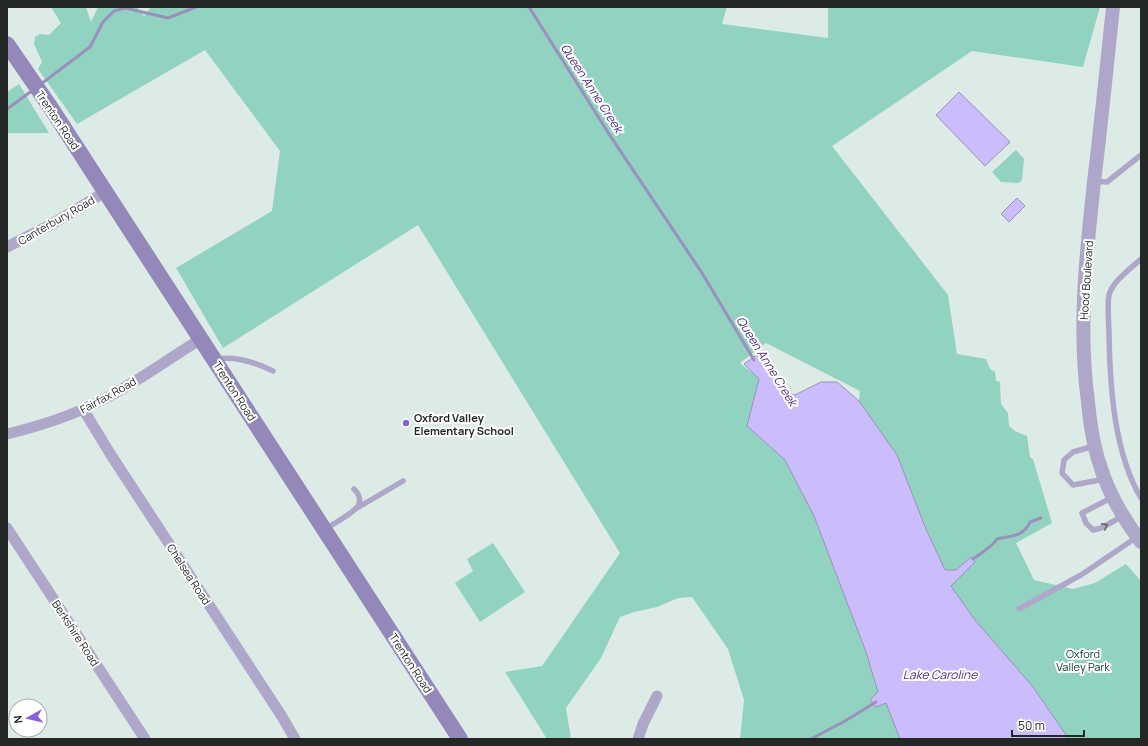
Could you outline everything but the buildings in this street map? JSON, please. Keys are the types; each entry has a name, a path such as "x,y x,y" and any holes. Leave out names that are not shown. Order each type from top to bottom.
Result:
{"main road":[{"name":"Trenton Road","path":"7,44 201,339 460,739"}],"street":[{"name":"Hood Boulevard","path":"1113,7 1084,282 1083,348 1086,387 1095,446 1105,479 1113,497 1122,516 1139,540"},
{"name":"Canterbury Road","path":"7,247 52,224 105,192"},
{"name":"Fairfax Road","path":"7,434 34,428 83,409 112,394 201,339"},
{"name":"Chelsea Road","path":"83,409 111,455 281,715 295,739"},
{"name":"Berkshire Road","path":"7,528 145,739"},
{"path":"638,739 643,724 657,696"}],"lane":[{"path":"1094,180 1107,182 1141,155"},
{"path":"1141,259 1113,286 1109,295 1110,365 1113,401 1118,432 1126,464 1136,490 1141,498"},
{"path":"214,359 234,358 261,365 273,371"},
{"path":"1095,446 1073,452 1064,460 1062,473 1073,485 1105,479"},
{"path":"324,529 356,508 403,481"},
{"path":"354,489 359,495 360,502 356,508"},
{"path":"1113,497 1082,513 1086,523 1092,530 1101,528 1122,516"},
{"path":"1018,609 1081,575 1139,540"}],"green space":[{"name":"Oxford Valley Park","path":"51,7 86,7 91,22 98,7 137,7 144,16 151,7 727,7 722,24 828,38 828,7 1100,7 1083,67 972,51 832,146 948,295 957,354 986,359 990,369 995,372 996,381 1000,382 1001,404 1008,413 1009,426 1015,431 1027,436 1030,457 1033,459 1052,523 1016,543 1034,580 1073,589 1095,583 1126,564 1141,581 1141,739 1067,739 1066,735 1031,685 975,620 951,586 971,557 956,570 945,570 926,529 897,455 859,401 860,391 766,343 740,363 760,379 747,426 785,460 814,516 866,652 878,692 886,703 900,739 740,739 744,700 728,649 692,597 678,598 657,607 620,617 601,658 566,708 571,739 547,739 505,672 542,666 620,553 418,225 223,348 176,268 272,211 280,151 205,50 77,124 38,69 42,62 34,44 35,37 40,34 49,35 61,23"},
{"path":"19,84 49,133 7,133 7,92"},
{"path":"1016,150 1024,159 1022,180 1019,183 1001,182 992,172"},
{"path":"493,543 525,592 480,622 455,583 473,571 467,559"}],"water":[{"path":"959,92 1010,142 985,166 936,115"},
{"path":"1017,198 1025,206 1009,222 1001,214"},
{"name":"Lake Caroline","path":"762,351 776,381 786,392 795,395 821,382 837,382 859,401 897,455 926,529 945,570 956,570 971,557 975,562 951,586 975,620 1033,687 1066,735 1067,739 900,739 886,703 876,707 870,700 878,692 866,652 814,516 785,460 747,426 759,379 744,364"}],"waterway":[{"name":"Queen Anne Creek","path":"41,84 90,47 103,22 114,11 125,8 168,18 196,7"},
{"name":"Queen Anne Creek","path":"529,7 609,134 702,273 754,360"},
{"name":"Queen Anne Creek","path":"7,109 33,90"},
{"path":"973,559 997,539 1016,535 1024,531 1030,522 1041,518"},
{"path":"811,739 876,702"}],"place":[{"name":"Oxford Valley Elementary School","path":"406,423"}]}
